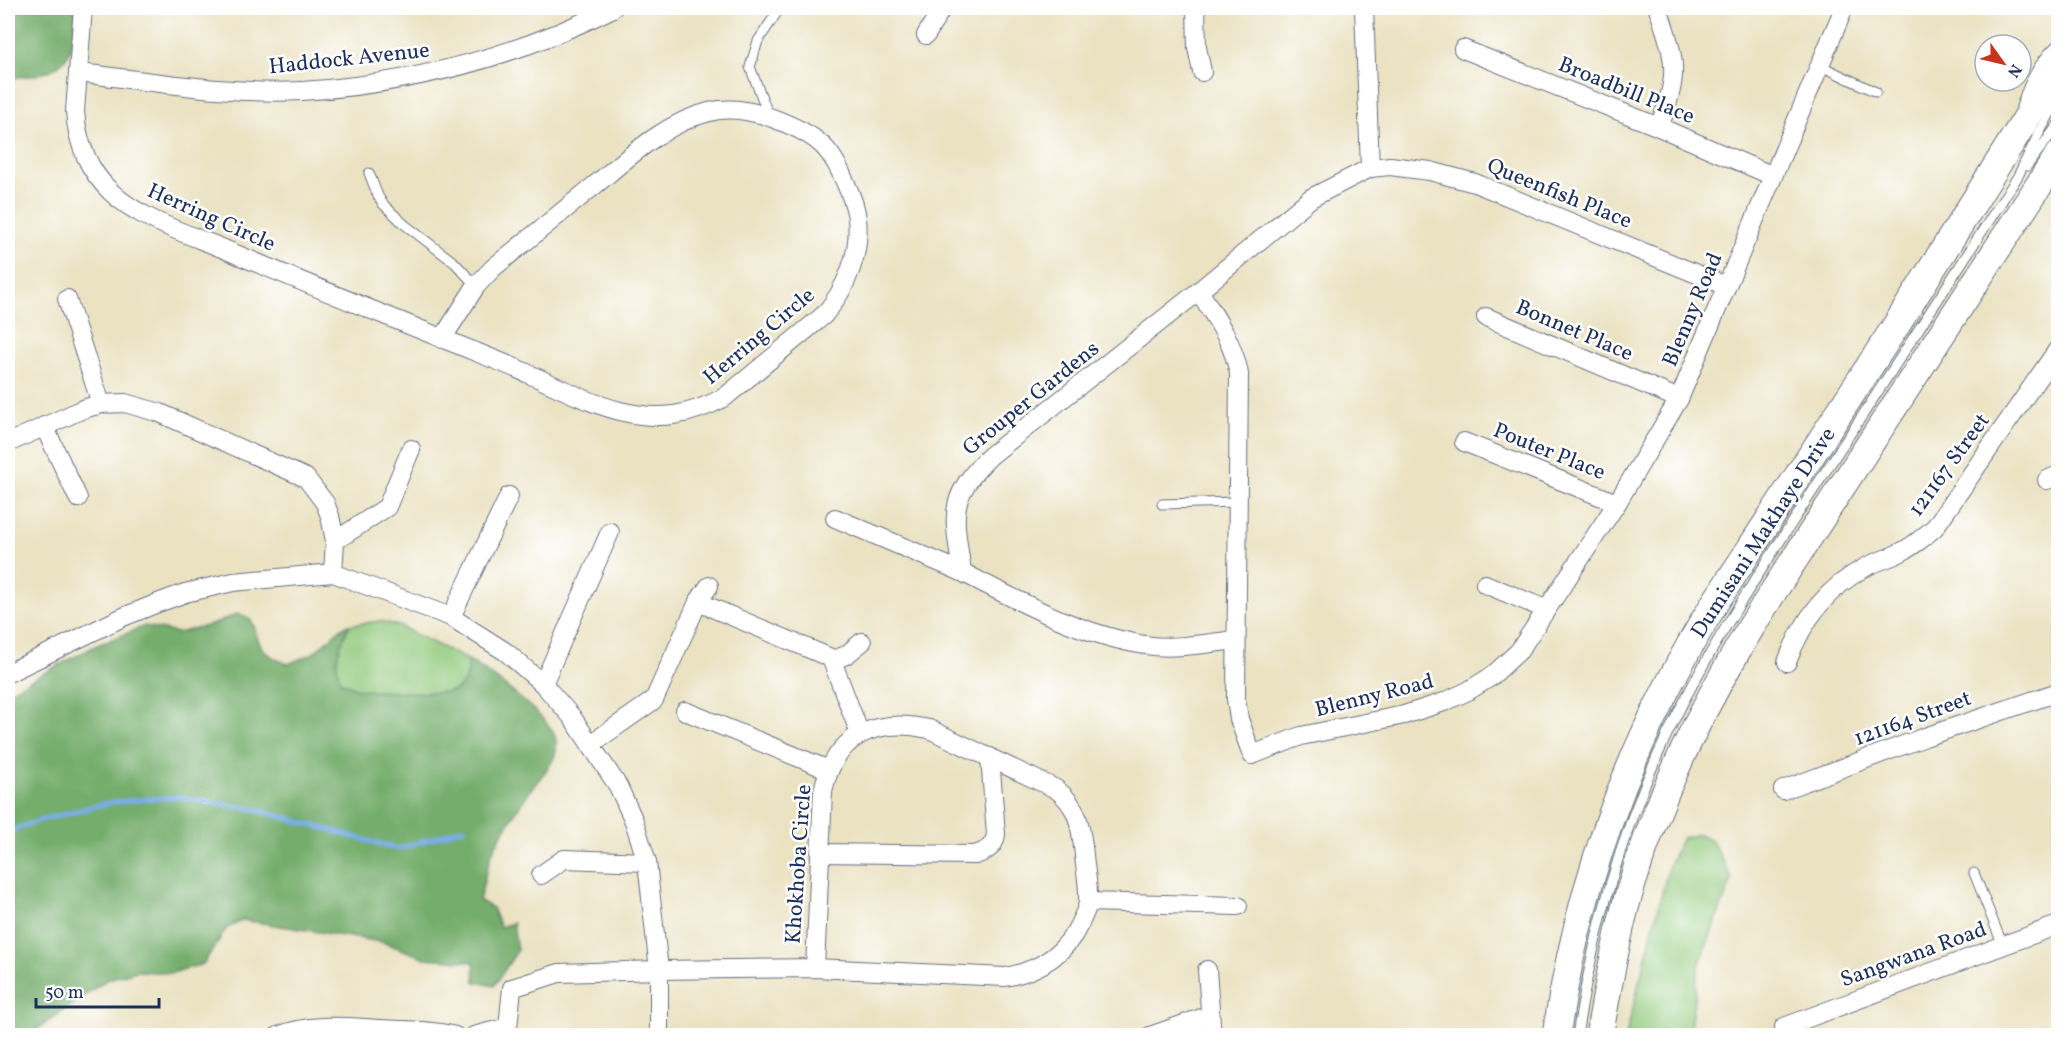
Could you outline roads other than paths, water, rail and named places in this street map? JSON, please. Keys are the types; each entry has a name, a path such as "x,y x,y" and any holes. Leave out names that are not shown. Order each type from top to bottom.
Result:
{"main road":[{"name":"Dumisani Makhaye Drive","path":"1556,1035 1575,931 1588,883 1622,786 1654,712 1692,640 1718,598 2017,136 2058,68"},
{"name":"Dumisani Makhaye Drive","path":"1599,1035 1616,945 1629,896 1662,799 1707,701 1740,643 2056,163"}],"street":[{"name":"Herring Circle","path":"83,8 75,111 79,138 92,168 119,199 146,215 345,300 529,374 583,399 620,411 645,416 678,416 725,398 824,315 837,299 853,264 858,235 857,218 852,199 841,172 825,148 796,128 769,116 735,110 710,111 673,126 637,151 493,268 477,286 442,339"},
{"name":"Haddock Avenue","path":"79,73 216,88 263,90 302,91 378,82 474,63 546,39 613,8"},
{"path":"926,35 942,8"},
{"path":"1196,8 1197,46 1202,72"},
{"path":"1364,8 1370,168"},
{"path":"1658,8 1669,42 1674,72 1671,96 1659,126"},
{"name":"Blenny Road","path":"1236,640 1236,699 1239,719 1252,755 1301,736 1404,715 1444,702 1492,676 1519,651 1617,502 1679,399 1844,8"},
{"name":"Broadbill Place","path":"1463,49 1659,126 1773,176"},
{"name":"Queenfish Place","path":"1370,168 1389,166 1430,171 1475,183 1726,286"},
{"name":"Grouper Gardens","path":"962,572 955,514 957,502 969,478 990,456 1199,291 1311,198 1370,168"},
{"path":"835,518 962,572 1027,605 1115,638 1161,646 1236,640 1239,390 1236,360 1229,338 1199,291"},
{"path":"67,299 101,404"},
{"name":"Bonnet Place","path":"1486,317 1679,399"},
{"name":"121167 Street","path":"1787,662 1802,629 1816,607 1838,584 1867,566 1901,552 1919,541 1935,527 2058,349"},
{"path":"8,443 83,409 101,404 125,404 160,413 306,478 325,503 335,541 333,573"},
{"path":"44,426 78,498"},
{"name":"Pouter Place","path":"1464,442 1617,502"},
{"path":"335,541 387,507 411,448"},
{"path":"451,617 509,496"},
{"path":"543,684 610,532"},
{"path":"8,673 123,617 185,593 233,582 333,573 451,617 506,652 543,684 572,717 618,786 634,821 647,862 659,970 659,1035"},
{"path":"1485,584 1545,609"},
{"path":"591,744 654,700 698,602 709,586"},
{"path":"698,602 818,651 834,660 860,734"},
{"path":"834,660 846,655 862,642"},
{"name":"121164 Street","path":"1783,790 1925,737 2058,692"},
{"path":"685,711 829,770"},
{"name":"Khokhoba Circle","path":"474,1035 508,1027 512,988 559,973 815,968 1005,977 1023,974 1064,950 1074,937 1088,902 1081,825 1070,801 1056,789 929,729 907,724 889,725 860,734 831,764 823,791 815,968"},
{"path":"820,853 975,855 987,851 996,838 990,757"},
{"path":"541,875 564,860 647,862"},
{"path":"1088,902 1238,906"},
{"name":"Sangwana Road","path":"1784,1027 2058,925"},
{"path":"1207,970 1212,1035"},
{"path":"1150,1035 1210,1015"},
{"path":"278,1035 292,1030 329,1027 436,1031 455,1035"}],"lane":[{"path":"769,116 750,67 758,41 778,11 777,8"},
{"path":"2017,136 2016,127 2030,80 2048,53 2058,44"},
{"path":"1819,65 1876,92"},
{"path":"2018,176 2058,99"},
{"path":"1577,1035 1592,954 1615,867 1650,775 1683,703 1748,592 2018,176 2058,125"},
{"path":"369,173 378,196 390,211 455,263 477,286"},
{"path":"1162,504 1238,502"},
{"path":"1974,873 2002,946"}],"waterway":[{"path":"8,832 40,820 112,802 178,797 254,809 398,849 464,828"}]}
